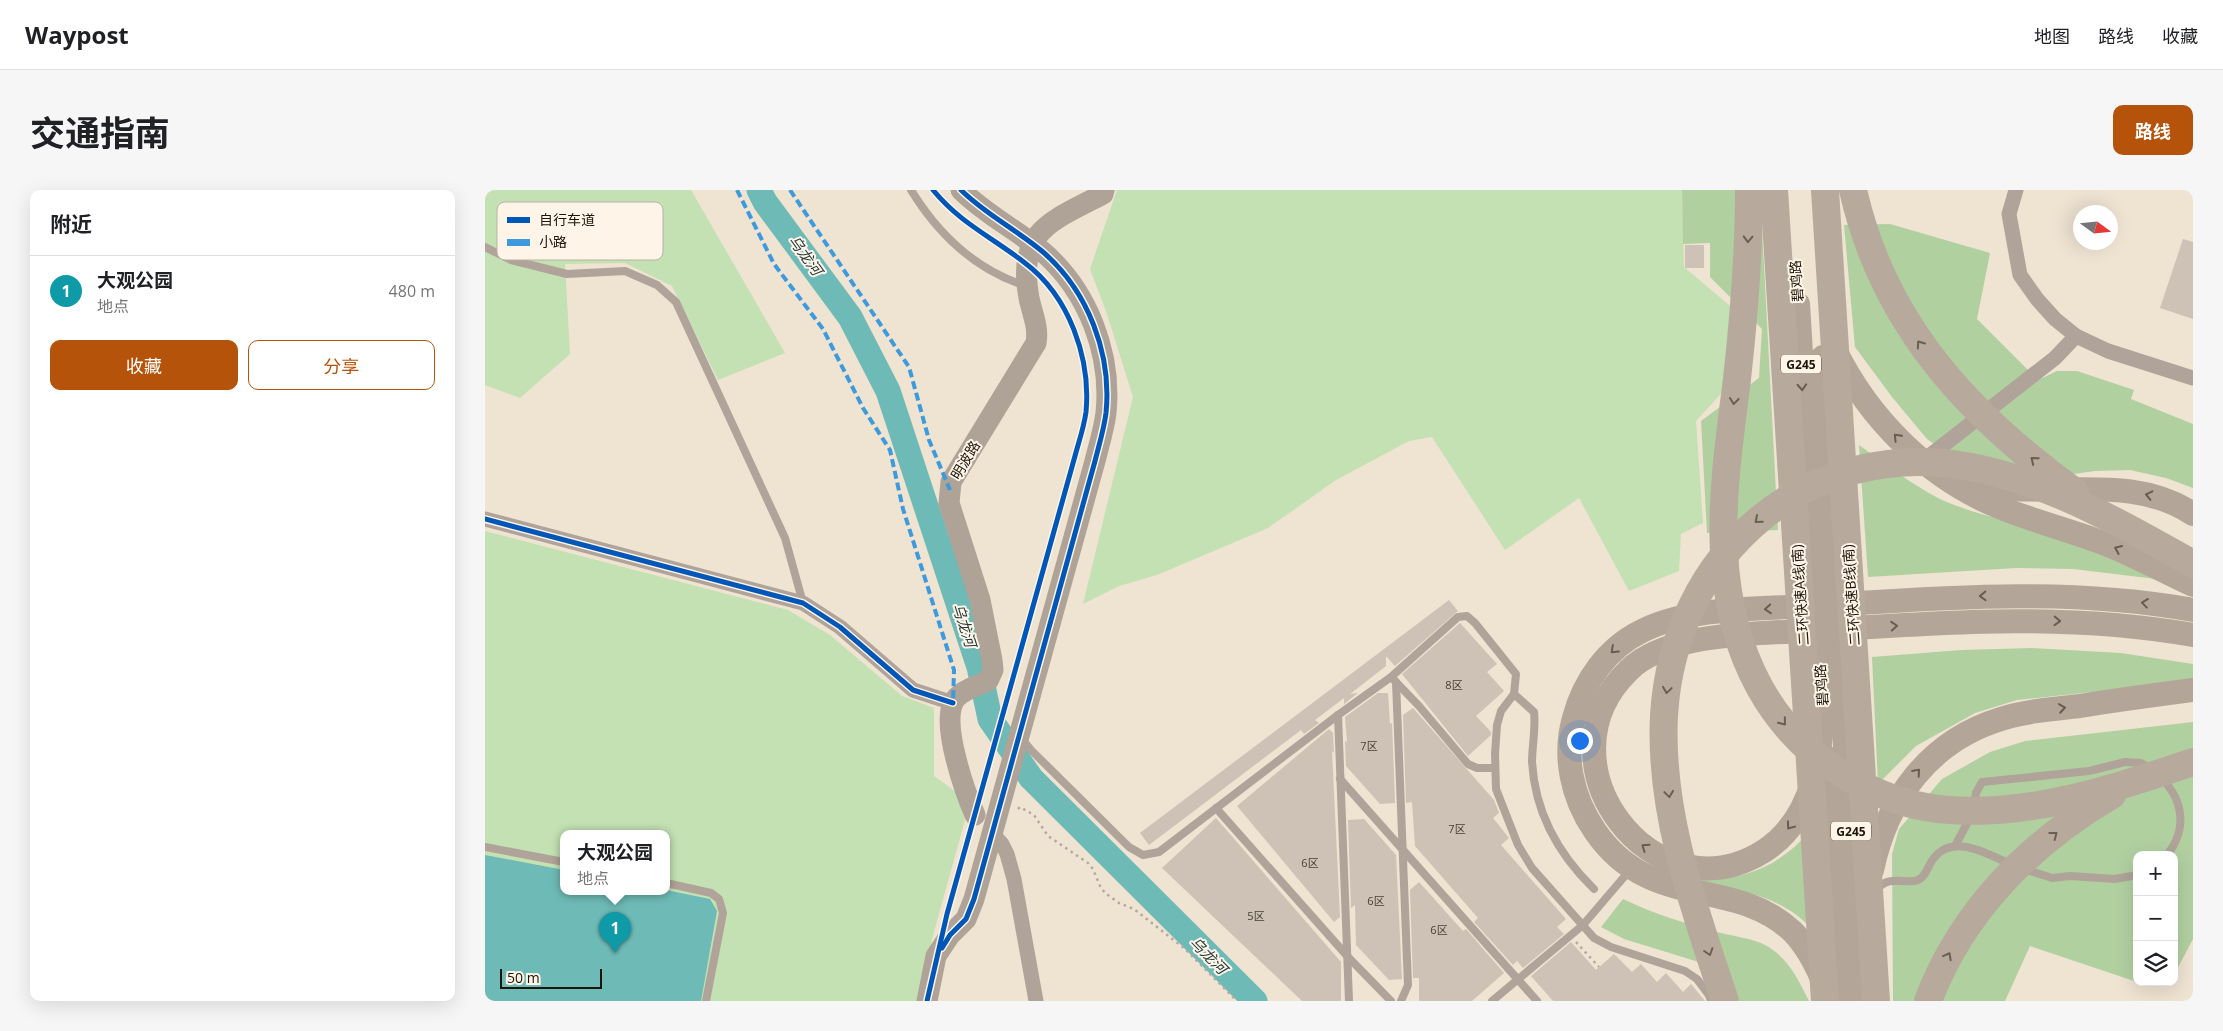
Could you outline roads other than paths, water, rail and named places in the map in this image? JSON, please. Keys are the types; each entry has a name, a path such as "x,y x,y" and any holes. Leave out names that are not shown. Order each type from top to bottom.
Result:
{"highway":[{"path":"1749,190 1747,280 1727,468 1725,575 1734,624 1748,666 1774,711 1805,746 1842,774 1881,794 1929,808 1966,811 2015,807 2083,794 2152,776 2193,762"},
{"name":"二环快速A线(南)","path":"1774,190 1825,1001"},
{"name":"碧鸡路","path":"1790,190 1810,303"},
{"name":"碧鸡路","path":"1810,303 1816,190"},
{"name":"二环快速B线(南)","path":"1825,190 1876,1001"},
{"path":"1853,190 1865,236 1886,288 1904,320 1937,365 1972,404 2035,461 2085,499 2145,538"},
{"path":"1725,1001 1695,908 1678,844 1666,772 1664,717 1672,663 1687,614 1710,572 1739,536 1773,507 1811,485 1831,477 1866,468 1912,462 1960,465 2007,476 2071,500 2193,564"},
{"path":"1928,1001 1940,972 1959,937 1982,905 2008,876 2036,849 2079,816 2119,791 2152,776"}],"main road":[{"path":"1810,303 1825,318 1835,349 1851,379 1882,421 1926,464 1953,484 1987,502 2113,547 2193,585"},
{"name":"碧鸡路","path":"1810,303 1830,661 1861,1001"},
{"path":"1926,464 1967,481 2004,488 2108,490 2141,493 2172,503 2193,514"},
{"path":"1829,1001 1823,980 1809,953 1793,932 1781,922 1769,914 1741,904 1666,885 1632,868 1603,842 1594,830 1579,802 1571,772 1570,740 1577,708 1591,677 1600,665 1620,644 1643,630 1669,621 1719,613 1976,596 2081,597 2193,610"},
{"path":"1822,696 1821,742 1813,782 1806,799 1798,815 1783,834 1766,850 1753,858 1724,866 1700,867 1675,862 1651,851 1641,844 1622,826 1607,805 1598,781 1594,755 1600,716 1612,691 1627,671 1653,653 1675,645 1745,635 2003,620 2105,624 2193,635"},
{"name":"碧鸡路","path":"1830,661 1822,696 1841,1001"},
{"path":"1861,1001 1867,897 1881,836 1893,807 1915,774 1931,757 1951,742 1992,722 2031,712 2193,690"}],"street":[{"path":"927,1001 936,956 950,935 966,919 975,899 992,834 1011,803 1019,737 1095,461 1106,413 1107,389 1098,336 1087,308 1067,276 1032,244 961,190"},
{"name":"明波路","path":"958,698 988,681 993,670 982,608 949,503 951,482 1036,343 1038,334 1027,287 1026,263 1032,244 1040,232 1051,222 1103,194 1104,190"},
{"path":"2016,190 2009,214 2020,275 2043,306 2076,336 2108,351 2193,378"},
{"path":"1926,464 2055,358 2076,336"},
{"path":"485,519 803,603 840,627 913,690 958,698 950,725 963,789 975,815"},
{"path":"992,834 1002,844 1007,854 1014,880 1036,1001"}],"lane":[{"path":"911,190 932,220 960,251 1006,280 1027,287"},
{"path":"485,248 497,254"},
{"path":"511,260 567,274 625,271 657,285 676,302 785,538 803,603"},
{"path":"1019,737 1129,847 1143,855 1159,852 1338,715 1393,680 1458,617 1467,616 1475,623 1516,674 1514,694 1501,711 1497,725 1496,789 1518,845 1532,868 1594,938 1685,971 1697,979 1709,995 1711,1001"},
{"path":"1393,680 1419,706 1468,764 1477,768 1495,768"},
{"path":"1393,680 1404,851 1408,985 1401,1001"},
{"path":"1514,694 1534,712 1533,767 1535,785 1545,819 1561,850 1594,889"},
{"path":"1338,715 1349,958 1349,1001"},
{"path":"1955,846 1972,813 1976,792 1982,782 2089,771 2125,762 2133,762 2151,769 2169,786 2177,798 2182,815 2181,824 2176,841 2170,851"},
{"path":"1341,779 1537,1001"},
{"path":"1216,808 1349,958 1391,1001"},
{"path":"1867,897 1888,881 1918,880 1925,873 1934,857 1944,850 1955,846 1969,847 2040,876 2052,878 2070,876 2115,879 2133,876"},
{"path":"485,848 560,861"},
{"path":"1492,1001 1583,925 1632,868"},
{"path":"670,884 711,893 719,899 723,913 706,1001"}],"water":[{"path":"485,855 560,869 560,895 670,895 670,891 710,899 717,911 701,1001 485,1001"}],"waterway":[{"name":"乌龙河","path":"759,190 765,202 850,317 888,391 979,667 990,719 1031,778 1255,1001"}],"place":[{"name":"大观公园","path":"615,953"}]}
